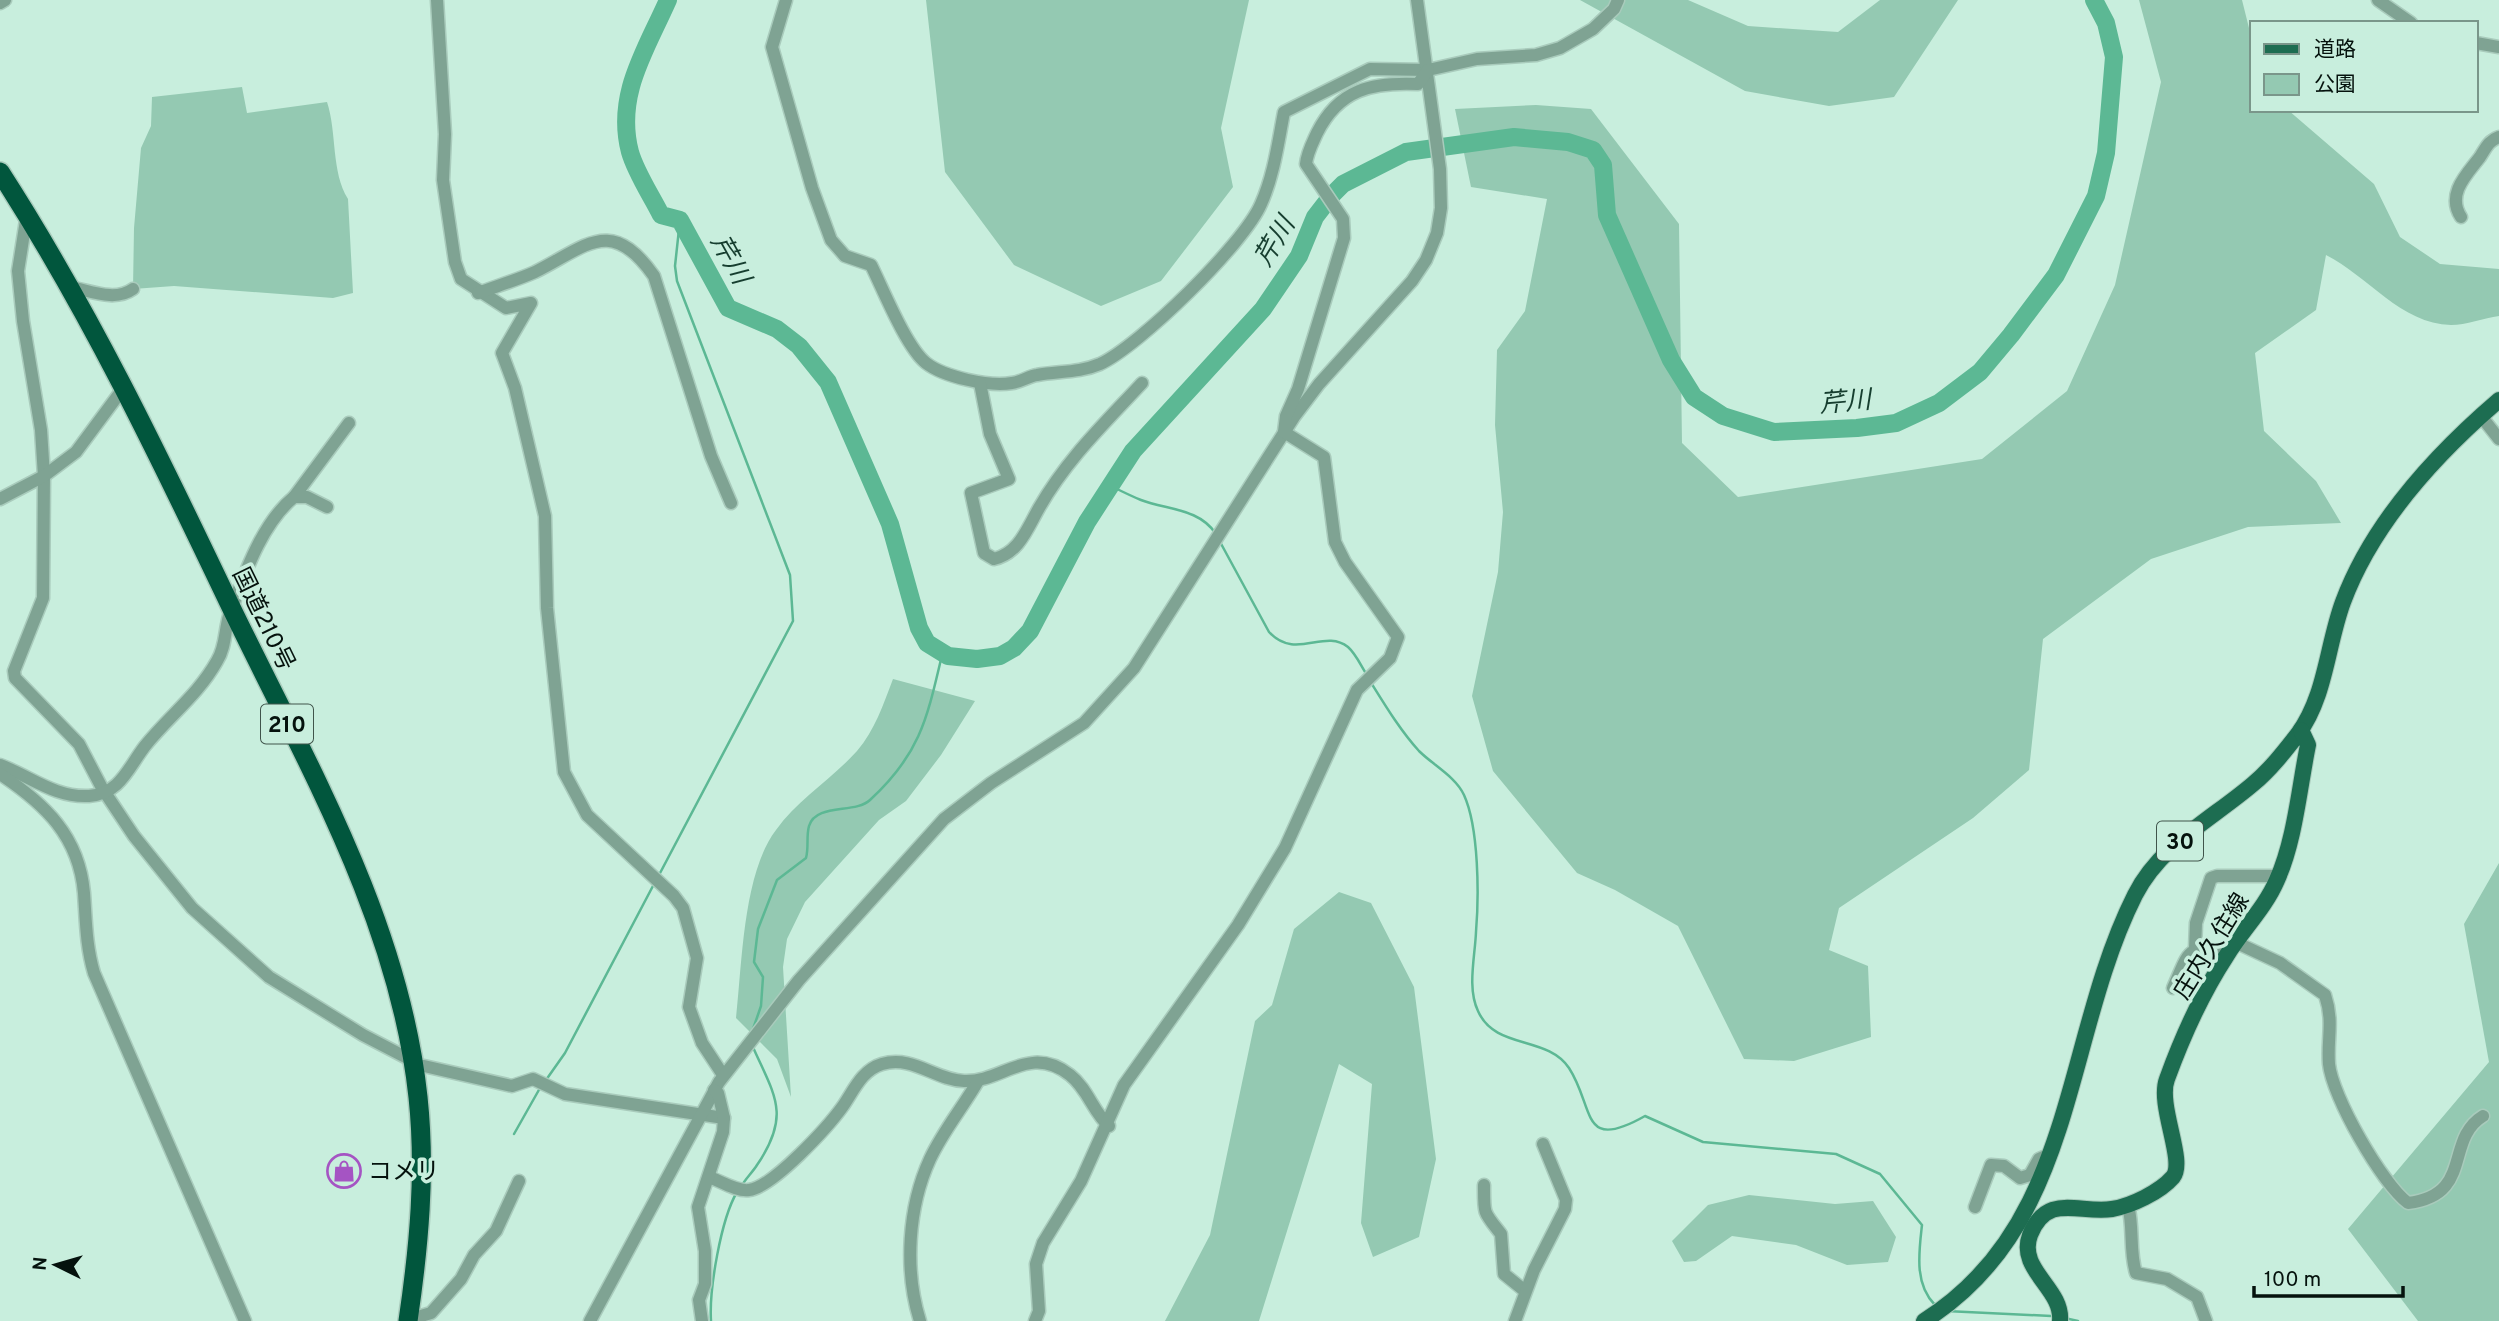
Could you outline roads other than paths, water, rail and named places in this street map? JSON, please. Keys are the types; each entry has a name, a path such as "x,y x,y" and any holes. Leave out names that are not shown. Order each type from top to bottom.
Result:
{"highway":[{"name":"国道210号","path":"0,173 70,287 125,386 368,897 398,989 413,1064 420,1123 421,1193 408,1321"}],"main road":[{"name":"庄内久住線","path":"1925,1321 1954,1301 1985,1272 2017,1230 2048,1155 2103,976 2137,891 2159,862 2185,836 2253,784 2301,730 2323,678 2342,606 2373,540 2420,481 2480,416 2499,400"},
{"name":"庄内久住線","path":"2045,1213 2060,1208 2111,1209 2128,1205 2174,1176 2177,1165 2165,1106 2165,1082 2200,1000 2231,948 2269,898 2279,876 2308,746 2301,730"},
{"path":"2045,1213 2037,1219 2029,1238 2027,1252 2032,1266 2058,1304 2060,1321"}],"street":[{"path":"0,3 5,0"},
{"path":"437,0 444,134 443,180 461,279 478,293 506,308 531,303 502,353 515,388 545,516 547,608 564,772 587,815 674,896 683,908 697,958 689,1007 702,1043 727,1069"},
{"path":"786,0 773,37 774,61 812,188 831,240 845,256 871,265 909,340 925,363 980,383 1012,383 1036,375 1066,374 1099,364 1118,353 1193,288 1260,206 1278,152 1284,112 1370,69 1428,76"},
{"path":"590,1321 727,1069 799,980 944,819 991,783 1060,740 1096,712 1123,683 1284,432 1319,384 1412,281 1434,242 1441,208 1440,169 1417,0"},
{"path":"1284,432 1286,416 1298,389 1344,238 1343,219 1306,164 1307,154 1325,117 1340,100 1352,92 1393,83 1418,84 1428,76 1477,60 1536,55 1560,48 1592,29 1614,9 1618,0"},
{"path":"2378,0 2408,21"},
{"path":"2478,43 2499,47"},
{"path":"2461,217 2456,209 2455,199 2463,176 2488,143 2499,137"},
{"path":"27,214 18,271 44,476 44,598 14,671 15,678 79,744 106,793 167,881 226,941 286,989 413,1064 512,1086 533,1079 565,1094 724,1118"},
{"path":"478,293 533,272 597,240 618,242 639,255 654,276 711,456 731,503"},
{"path":"70,287 113,296 125,295 133,289"},
{"path":"980,383 990,434 1009,479 971,493 984,553 994,559 1016,549 1052,486 1090,434 1097,431 1142,383"},
{"path":"0,499 44,476 76,452 125,386"},
{"path":"2480,416 2499,439"},
{"path":"0,765 55,791 78,796 106,793 116,788 153,737 191,700 209,674 225,646 231,608 265,531 274,516 294,497 349,424"},
{"path":"1035,1321 1039,1311 1036,1264 1043,1243 1081,1181 1109,1126 1124,1086 1238,925 1285,848 1357,690 1390,658 1398,637 1345,562 1335,542 1324,457 1284,432"},
{"path":"294,497 307,496 327,507"},
{"path":"0,774 44,806 61,825 71,844 83,884 85,934 92,965 245,1321"},
{"path":"2195,949 2196,923 2211,878 2279,876"},
{"path":"2173,988 2188,954 2195,949 2231,948 2280,963 2325,995 2332,1028 2329,1064 2333,1078 2360,1138 2398,1195 2408,1203 2424,1201 2448,1183 2456,1171 2464,1134 2470,1124 2483,1116"},
{"path":"709,1177 747,1191 763,1186 805,1149 843,1106 860,1079 879,1065 898,1061 960,1081 978,1081 1011,1066 1038,1062 1069,1074 1088,1095 1109,1126"},
{"path":"920,1321 911,1268 916,1196 931,1157 978,1081"},
{"path":"702,1321 699,1300 705,1284 705,1251 698,1207 723,1132 724,1118 718,1093 714,1090"},
{"path":"1515,1321 1525,1291 1566,1200 1543,1144"},
{"path":"1975,1207 1991,1165 2004,1166 2020,1178 2030,1175 2039,1159 2048,1155"},
{"path":"408,1321 431,1313 461,1279 474,1255 496,1231 519,1181"},
{"path":"1484,1185 1484,1212 1489,1222 1501,1234 1504,1275 1525,1291"},
{"path":"2030,1201 2045,1213"},
{"path":"2128,1205 2134,1227 2133,1254 2136,1273 2167,1279 2197,1297 2206,1321"}],"waterway":[{"name":"芹川","path":"668,0 642,55 630,92 626,131 636,168 661,215 680,220 728,308 777,329 799,346 828,382 890,524 919,628 927,643 948,656 977,659 1000,656 1014,648 1030,631 1087,522 1133,451 1263,309 1299,256 1315,217 1332,195 1343,184 1406,152 1514,137 1568,142 1593,150 1603,165 1607,215 1671,360 1694,397 1723,416 1774,432 1857,428 1896,423 1939,403 1980,372 2011,335 2056,275 2096,196 2106,153 2114,57 2106,23 2094,0"},
{"path":"659,875 793,621 790,575 677,281 675,266 680,220"},
{"path":"1111,486 1141,500 1192,514 1209,525 1216,534"},
{"path":"1219,540 1269,632 1289,644 1339,642 1351,650 1367,675"},
{"path":"753,1029 761,1006 763,977 754,962 758,929 777,880 806,858 808,830 813,819 827,811 855,807 870,800 900,767 911,751 926,717 942,655"},
{"path":"1370,681 1412,743 1460,789 1469,809 1475,843 1477,882 1473,992 1478,1011 1486,1023 1496,1032 1548,1051 1559,1058 1569,1068 1587,1111 1599,1128 1609,1130 1645,1116 1703,1142 1836,1154 1880,1174 1922,1225 1919,1257 1921,1278 1928,1297 1935,1305"},
{"path":"546,1080 565,1053 654,884"},
{"path":"741,1187 768,1147 777,1118 772,1091 752,1045"},
{"path":"514,1134 540,1088"},
{"path":"711,1321 717,1255 726,1219 737,1192"},
{"path":"1946,1311 2051,1316"},
{"path":"2069,1319 2078,1321"}],"place":[{"name":"コメリ","path":"344,1171"}]}
